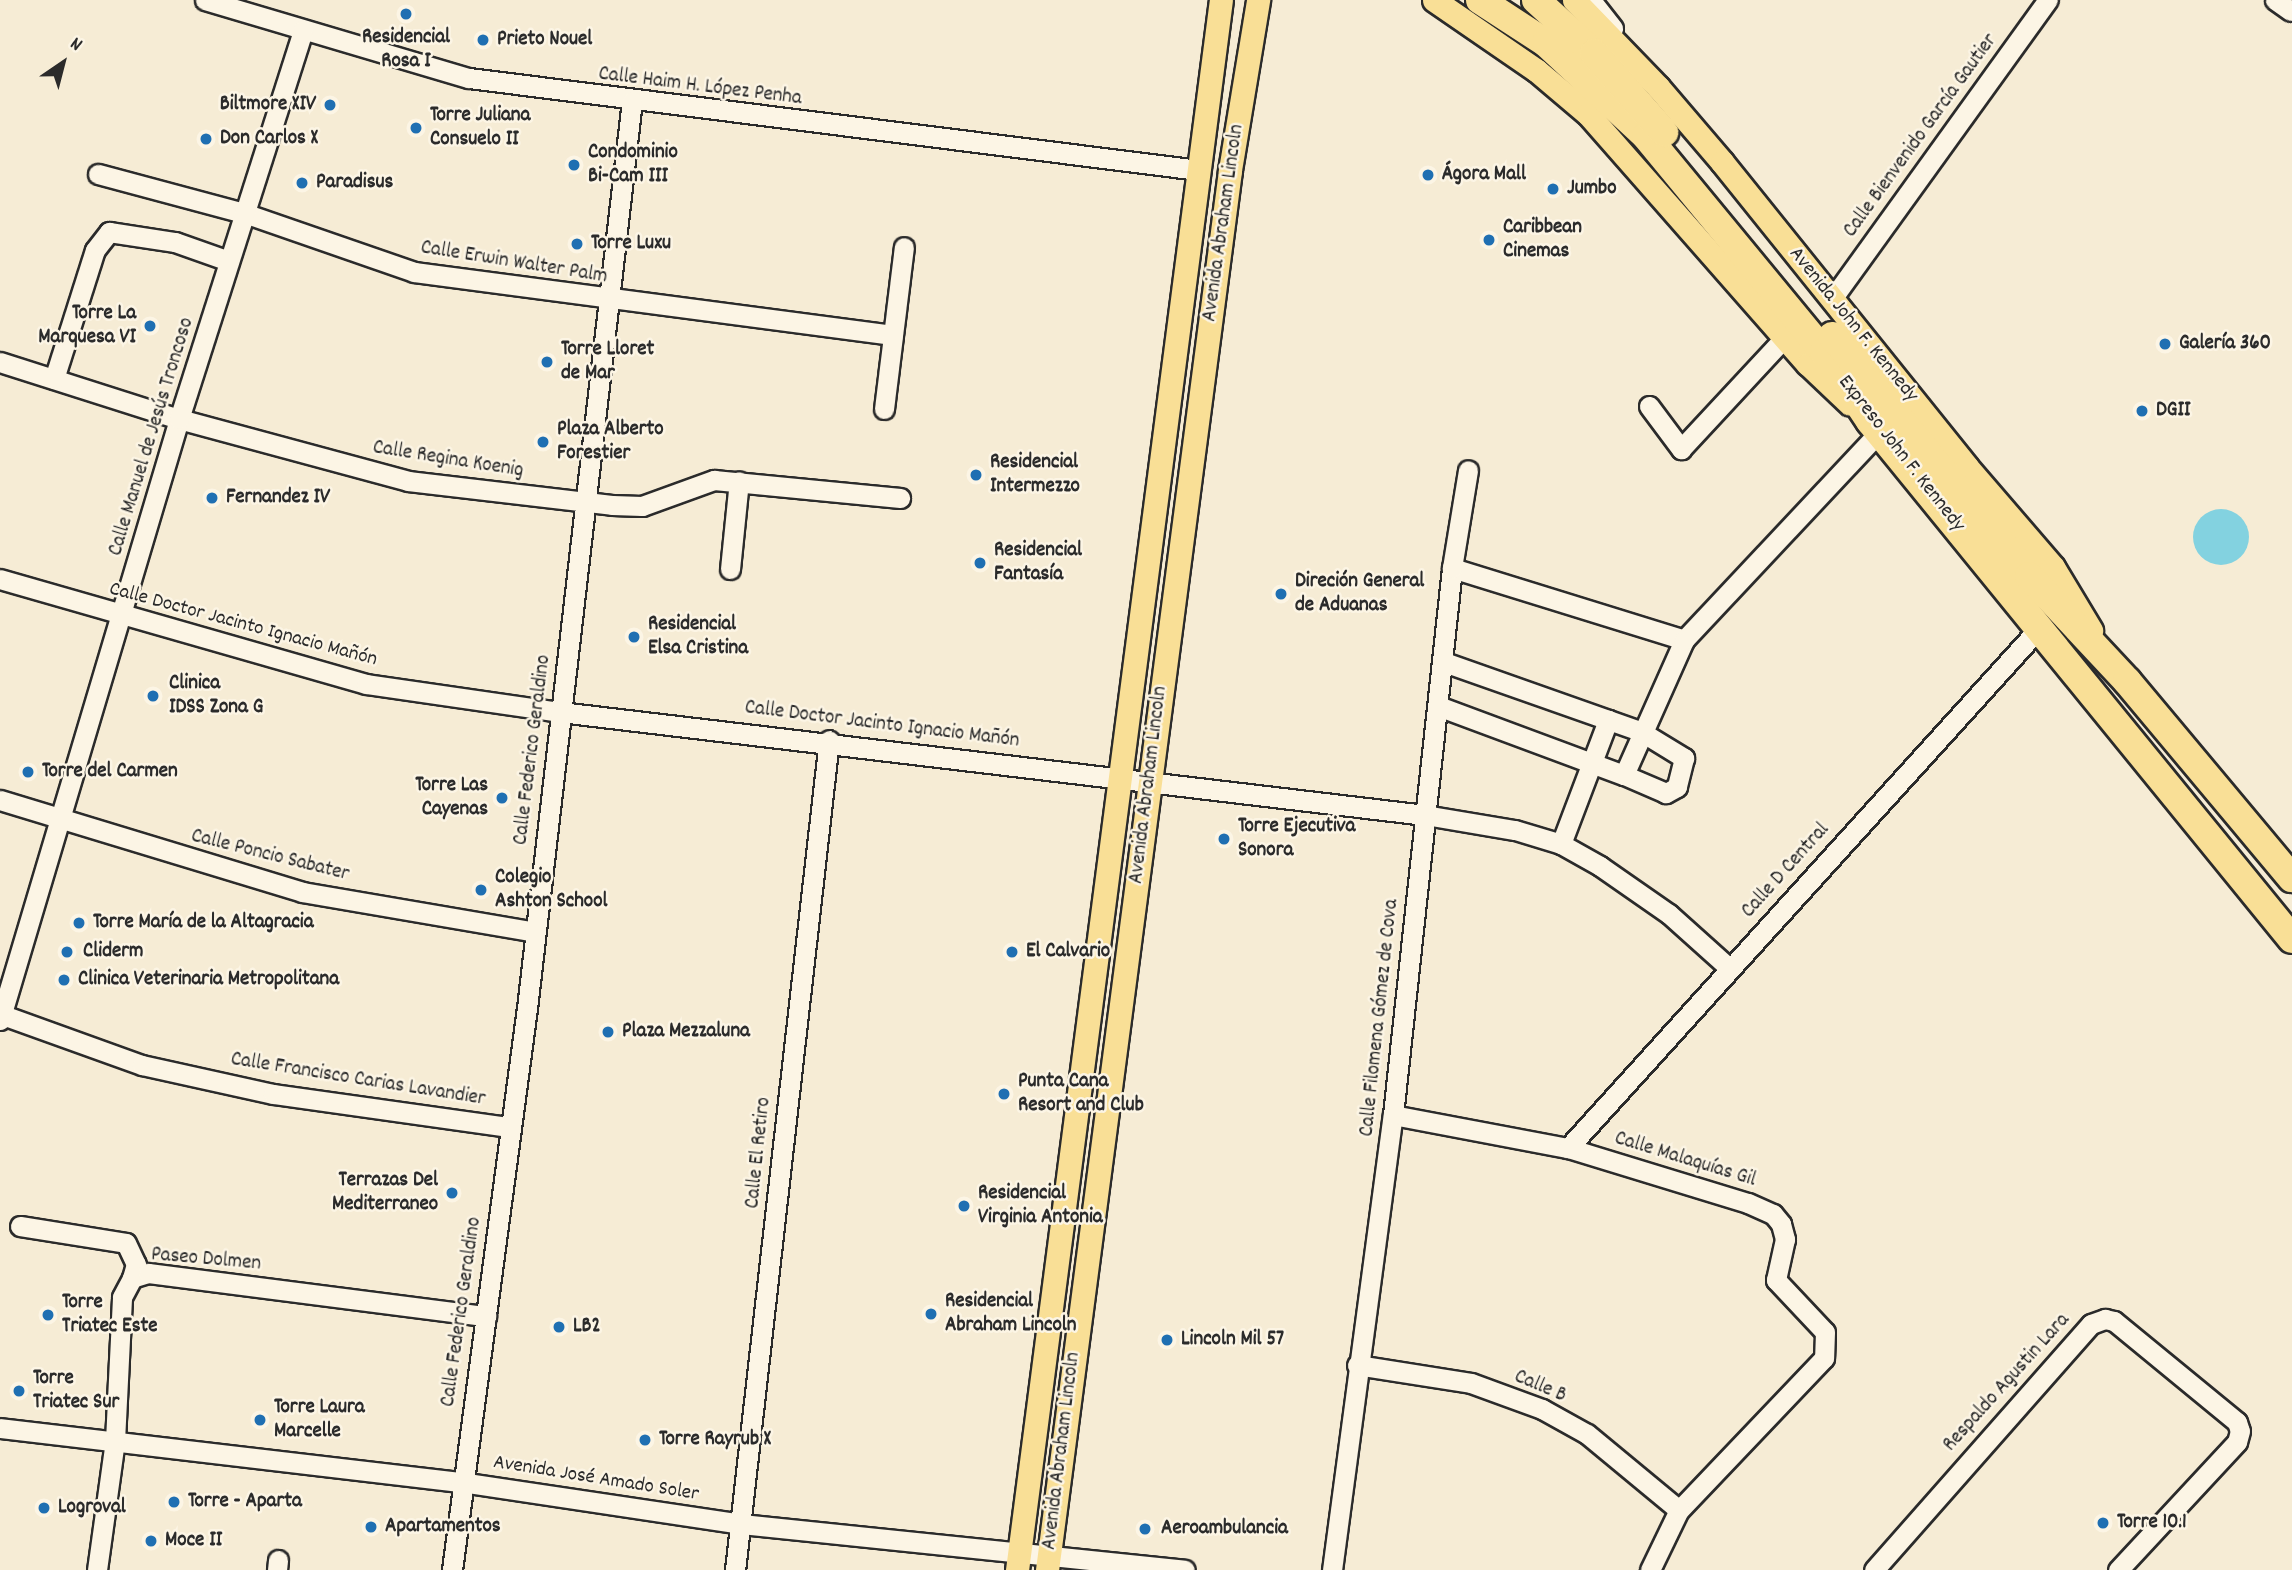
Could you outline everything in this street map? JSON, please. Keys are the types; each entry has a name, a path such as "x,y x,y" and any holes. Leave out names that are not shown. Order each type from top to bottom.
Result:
{"highway":[{"name":"Expreso John F. Kennedy","path":"1480,0 1546,43 1613,102 1824,352 1874,427 2040,627 2292,939"},
{"name":"Expreso John F. Kennedy","path":"1536,0 1632,91 2029,576 2113,665 2292,878"}],"main road":[{"name":"Avenida Abraham Lincoln","path":"1018,1561 1221,0"},
{"path":"1434,0 1536,70 1588,114 1784,338 1874,427"},
{"name":"Avenida John F. Kennedy","path":"1574,0 1658,87 2053,567 2113,665"},
{"name":"Avenida Abraham Lincoln","path":"1048,1563 1228,183 1260,4"}],"street":[{"name":"Calle Haim H. López Penha","path":"205,0 469,78 632,101 1198,170"},
{"path":"1591,0 1658,87"},
{"name":"Calle Bienvenido García Gautier","path":"1832,299 2048,0"},
{"path":"2274,0 2291,11"},
{"name":"Calle Manuel de Jesús Troncoso","path":"1,1016 123,616 179,419 303,30"},
{"name":"Calle Federico Geraldino","path":"452,1570 461,1482 486,1316 535,932 606,300 632,101"},
{"name":"Calle Erwin Walter Palm","path":"98,174 244,213 414,272 606,300 893,335"},
{"path":"54,379 96,250 109,232 175,242 229,261"},
{"path":"884,409 904,247"},
{"path":"1649,406 1681,449 1784,338"},
{"name":"Calle Regina Koenig","path":"0,362 179,419 408,481 584,502 642,506 694,485 739,481 900,498"},
{"path":"1624,775 1640,731 1684,640 1874,427"},
{"name":"Calle Filomena Gómez de Cova","path":"1332,1570 1357,1365 1393,1115 1444,662 1452,568 1468,470"},
{"path":"730,569 739,481"},
{"path":"1452,568 1684,640"},
{"name":"Calle Doctor Jacinto Ignacio Mañón","path":"0,579 366,684 560,712 829,740 1425,815 1515,830 1561,844 1639,891 1728,967"},
{"name":"Calle D Central","path":"1568,1148 1728,967 2040,627"},
{"path":"1438,706 1666,793 1677,787 1685,769 1678,750 1640,731 1444,662"},
{"path":"1561,844 1594,764 1608,720"},
{"name":"Calle El Retiro","path":"735,1570 829,740"},
{"name":"Calle Poncio Sabater","path":"0,800 302,892 535,932"},
{"name":"Calle Francisco Carias Lavandier","path":"1,1016 142,1065 273,1094 509,1126"},
{"name":"Calle Malaquías Gil","path":"1393,1115 1568,1148 1773,1214 1784,1239 1776,1280 1825,1332 1828,1343 1819,1368 1679,1510 1650,1570"},
{"path":"20,1226 126,1243 136,1264 132,1279"},
{"name":"Paseo Dolmen","path":"97,1570 115,1441 122,1297 132,1279 148,1273 486,1316"},
{"name":"Respaldo Agustin Lara","path":"1874,1570 2091,1324 2105,1319 2114,1321 2237,1422 2240,1431 2236,1442 2118,1570"},
{"name":"Calle B","path":"1357,1365 1471,1383 1542,1409 1587,1434 1679,1510"},
{"name":"Avenida José Amado Soler","path":"0,1428 461,1482 741,1524 1018,1561 1185,1570"}],"water":[{"path":"2221,509 2232,511 2241,517 2247,526 2247,548 2241,557 2232,563 2221,565 2210,563 2201,557 2195,548 2193,537 2195,526 2201,517 2210,511"}],"place":[{"name":"Residencial Rosa I","path":"406,14"},
{"name":"Prieto Nouel","path":"483,40"},
{"name":"Biltmore XIV","path":"330,105"},
{"name":"Torre Juliana Consuelo II","path":"416,128"},
{"name":"Don Carlos X","path":"206,139"},
{"name":"Condominio Bi-Cam III","path":"574,165"},
{"name":"Ágora Mall","path":"1428,175"},
{"name":"Paradisus","path":"302,183"},
{"name":"Jumbo","path":"1553,189"},
{"name":"Caribbean Cinemas","path":"1489,240"},
{"name":"Torre Luxu","path":"577,244"},
{"name":"Torre La Marquesa VI","path":"150,326"},
{"name":"Galería 360","path":"2165,344"},
{"name":"Torre Lloret de Mar","path":"547,362"},
{"name":"DGII","path":"2142,411"},
{"name":"Plaza Alberto Forestier","path":"543,442"},
{"name":"Residencial Intermezzo","path":"976,475"},
{"name":"Fernandez IV","path":"212,498"},
{"name":"Residencial Fantasía","path":"980,563"},
{"name":"Direción General de Aduanas","path":"1281,594"},
{"name":"Residencial Elsa Cristina","path":"634,637"},
{"name":"Clinica IDSS Zona G","path":"153,696"},
{"name":"Torre del Carmen","path":"28,772"},
{"name":"Torre Las Cayenas","path":"502,798"},
{"name":"Torre Ejecutiva Sonora","path":"1224,839"},
{"name":"Colegio Ashton School","path":"481,890"},
{"name":"Torre María de la Altagracia","path":"79,923"},
{"name":"Cliderm","path":"67,952"},
{"name":"El Calvario","path":"1012,952"},
{"name":"Clinica Veterinaria Metropolitana","path":"64,980"},
{"name":"Plaza Mezzaluna","path":"608,1032"},
{"name":"Punta Cana Resort and Club","path":"1004,1094"},
{"name":"Terrazas Del Mediterraneo","path":"452,1193"},
{"name":"Residencial Virginia Antonia","path":"964,1206"},
{"name":"Residencial Abraham Lincoln","path":"931,1314"},
{"name":"Torre Triatec Este","path":"48,1315"},
{"name":"LB2","path":"559,1327"},
{"name":"Lincoln Mil 57","path":"1167,1340"},
{"name":"Torre Triatec Sur","path":"19,1391"},
{"name":"Torre Laura Marcelle","path":"260,1420"},
{"name":"Torre Rayrub X","path":"645,1440"},
{"name":"Torre - Aparta","path":"174,1502"},
{"name":"Logroval","path":"44,1508"},
{"name":"Torre 10.1","path":"2103,1523"},
{"name":"Apartamentos","path":"371,1527"},
{"name":"Aeroambulancia","path":"1145,1529"},
{"name":"Moce II","path":"151,1541"}]}
